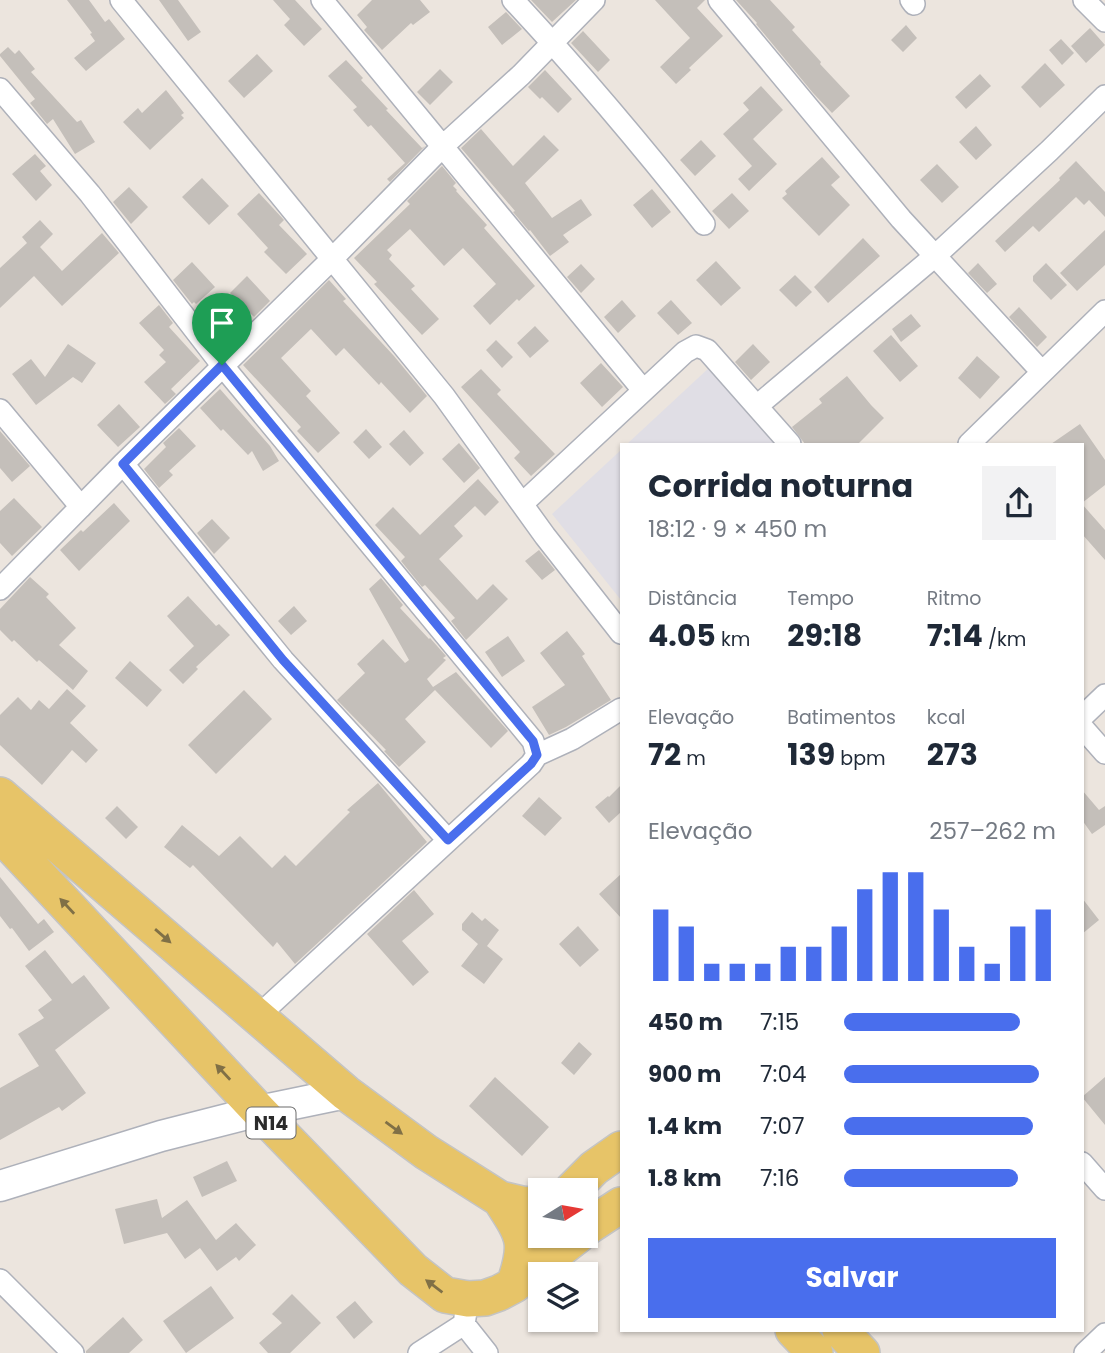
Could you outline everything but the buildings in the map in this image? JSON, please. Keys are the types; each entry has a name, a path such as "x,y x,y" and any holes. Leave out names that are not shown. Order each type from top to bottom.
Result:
{"main road":[{"path":"0,795 346,1093 426,1152 500,1199 528,1205"},
{"name":"N14","path":"5,847 413,1270 466,1312"},
{"path":"0,1186 161,1136 258,1111 346,1093"},
{"path":"584,1178 620,1150"},
{"path":"500,1199 515,1222 523,1241 522,1263 514,1285"},
{"path":"598,1220 620,1206"},
{"path":"466,1312 485,1298 514,1285 562,1248"},
{"path":"795,1332 815,1353"},
{"path":"842,1332 862,1353"}],"street":[{"path":"121,0 444,396 545,536 620,633"},
{"path":"322,0 643,390"},
{"path":"513,0 649,155 704,224"},
{"path":"5,575 81,507 443,146 521,75 594,0"},
{"path":"719,0 901,219 1042,372"},
{"path":"1084,0 1105,21"},
{"path":"0,89 90,194 222,365 533,741 537,755"},
{"path":"757,406 935,256 1105,96"},
{"path":"970,443 1105,311"},
{"path":"522,504 643,390 685,352 696,346 708,349 789,443"},
{"path":"0,410 81,507"},
{"path":"123,464 283,660 448,840"},
{"path":"1084,715 1105,695"},
{"path":"257,1017 531,764 537,755 572,739 620,710"},
{"path":"1084,729 1105,753"},
{"path":"1084,1165 1105,1189"},
{"path":"0,1280 73,1353"},
{"path":"419,1353 466,1312 486,1353"},
{"path":"1085,1353 1105,1334"}],"shaded area":[{"path":"711,366 785,443 628,443"},
{"path":"620,451 620,599 552,514"}],"route":[{"path":"222,365 533,741 537,755 531,764 448,840 283,660 123,464 222,365"}]}
